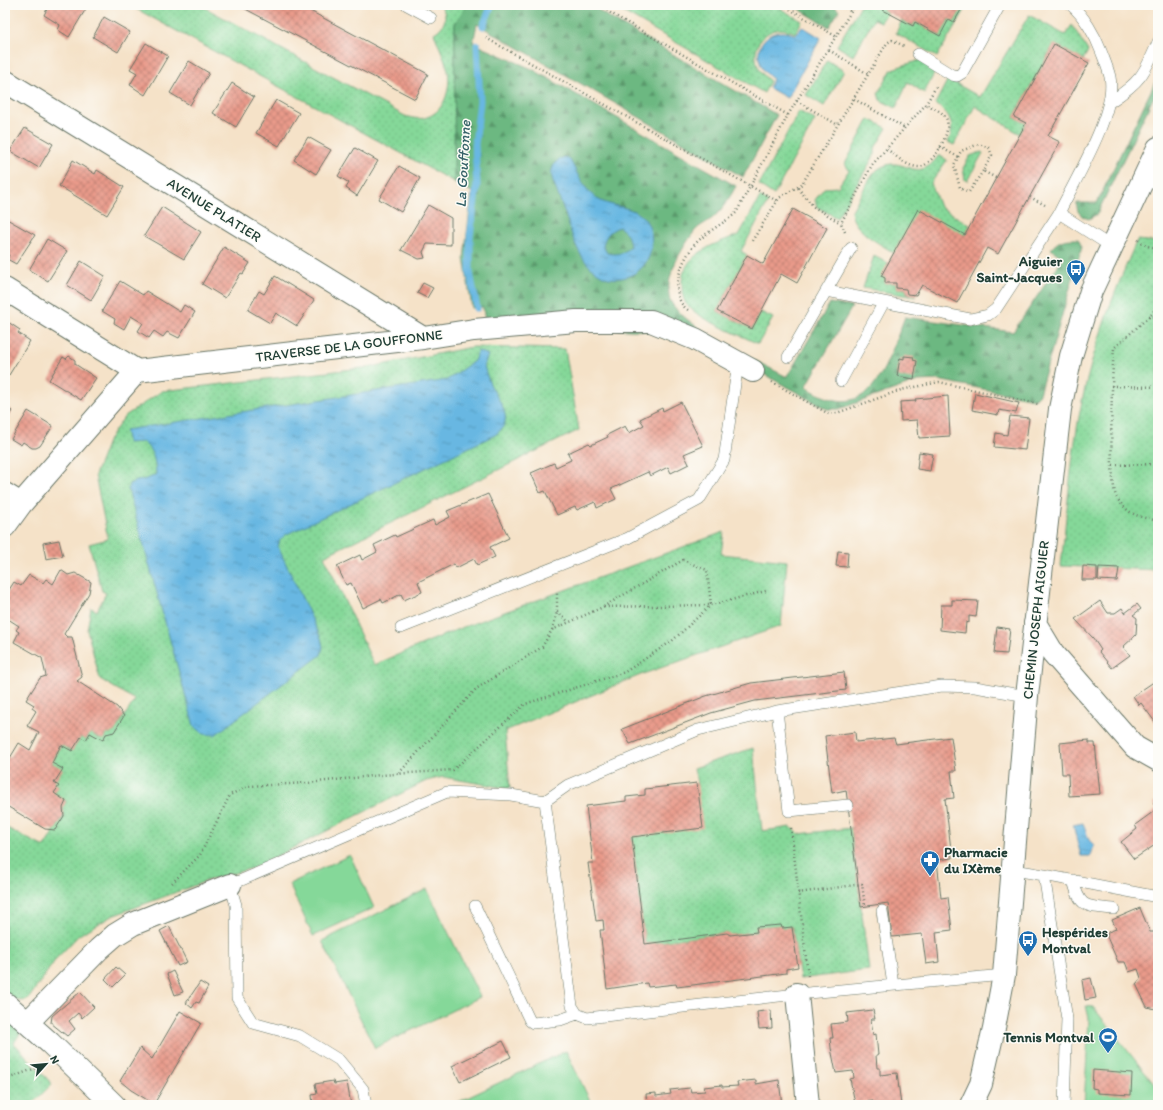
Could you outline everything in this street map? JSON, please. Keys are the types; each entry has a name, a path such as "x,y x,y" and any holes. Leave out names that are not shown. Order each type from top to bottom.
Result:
{"street":[{"name":"AVENUE PLATIER","path":"5,81 423,338"},
{"name":"CHEMIN JOSEPH AIGUIER","path":"971,1105 981,1084 1004,975 1035,623 1060,409 1071,356 1091,291 1112,247 1151,182 1158,148"},
{"path":"5,289 137,371 13,499 5,526"},
{"name":"TRAVERSE DE LA GOUFFONNE","path":"137,371 423,338 474,330 576,321 651,321 695,339 745,367"},
{"path":"1035,623 1053,653 1125,735 1136,747 1157,758"},
{"path":"28,1022 115,935 133,924 230,885"},
{"path":"803,994 808,1105"},
{"path":"5,1003 28,1022 114,1105"}],"lane":[{"path":"918,54 952,75 958,76 962,72 1000,5"},
{"path":"826,291 970,319 988,315 996,309 1059,213 1104,122 1110,102 1110,78 1098,42 1078,11 1071,5"},
{"path":"410,6 431,18"},
{"path":"1110,102 1131,88 1141,78 1158,42"},
{"path":"1059,213 1112,247"},
{"path":"788,357 851,248"},
{"path":"841,381 884,302"},
{"path":"401,628 628,538 699,500 724,460 745,367"},
{"path":"366,1105 362,1089 339,1060 300,1036 253,1023 237,998 236,905 230,885 447,792 458,791 511,795 545,801 568,785 698,730 777,711 942,686 975,687 1028,696"},
{"path":"777,711 789,811 848,805"},
{"path":"545,801 572,1006 577,1014 587,1018 803,994 1004,975"},
{"path":"1014,870 1158,897"},
{"path":"1044,875 1067,1020 1064,1105"},
{"path":"1073,880 1077,897 1084,904 1114,909"},
{"path":"475,906 530,1021 533,1023 560,1020 577,1014"},
{"path":"882,911 892,985"}],"path":[{"path":"601,5 607,10 788,115"},
{"path":"784,5 837,37"},
{"path":"843,5 851,12"},
{"path":"690,312 679,299 677,284 684,264 692,248 707,234 736,213 788,115 837,37 855,5"},
{"path":"486,38 777,201"},
{"path":"752,241 783,194 798,188 802,184 887,43 892,40 898,42 918,54"},
{"path":"829,50 868,74"},
{"path":"841,222 872,165 926,104 946,71"},
{"path":"854,99 905,128"},
{"path":"797,101 838,125"},
{"path":"887,149 910,165 920,167 931,161 946,135 948,124 943,114 926,104"},
{"path":"979,144 989,148 992,155 983,171 971,191 967,192 958,186 954,165 961,151 979,144"},
{"path":"940,147 958,157"},
{"path":"983,171 996,178"},
{"path":"798,188 814,207 841,222 851,248"},
{"path":"1158,304 1148,317 1114,348 1111,386 1115,497 1129,513 1158,521"},
{"path":"1148,317 1158,317"},
{"path":"745,367 829,414 836,413 901,390 939,382 1060,409"},
{"path":"1111,386 1158,387"},
{"path":"1113,465 1158,464"},
{"path":"552,630 603,607 682,560 707,570 711,606"},
{"path":"603,607 711,606 766,591"},
{"path":"399,774 476,689 542,647 552,630 557,612 557,593"},
{"path":"169,887 200,855 230,795 248,786 308,783 453,770 525,704 626,672 672,641 711,606"},
{"path":"557,612 568,622"},
{"path":"789,811 798,893 803,994"},
{"path":"798,893 862,884 865,906"},
{"path":"5,1080 64,1056"}],"green space":[{"path":"129,5 200,5 405,116 419,119 434,114 439,109 448,89 449,82 447,67 434,33 441,28 445,17 443,9 440,5 467,5 455,24 454,182"},
{"path":"467,5 592,5 605,15 777,115 743,177 477,24 473,43 532,69 736,186 727,202 718,213 694,232 684,246 672,271 669,296 674,306 685,318 701,330 740,353 787,377 830,303 852,307 806,387 828,398 846,401 861,396 873,386 890,355 905,317 1013,332 1063,258 1051,249 1063,240 1078,239 1082,247 1038,397 1033,399 938,380 918,381 839,409 827,409 689,333 485,323 483,307 472,308 464,258 472,192 454,182 455,24"},
{"path":"611,5 774,5 802,21 795,33 784,30 774,31 765,35 759,42 756,51 756,62 761,72 770,81 764,93"},
{"path":"792,5 834,5 839,11 829,27"},
{"path":"861,5 886,5 883,10 888,12 881,22 874,19 853,56 837,46"},
{"path":"964,5 968,5 937,57 896,33 902,20 912,26 915,22 940,36 949,19 954,22"},
{"path":"1029,15 1065,35 1072,25 1088,51 1083,60 1054,44 1014,117 1026,123 1020,134 975,106 954,145 948,142 951,130 950,120 948,115 935,104 948,79 980,97"},
{"path":"827,60 844,71 824,106 806,95"},
{"path":"920,60 936,70 924,93 908,82 896,108 880,100 878,93 892,69"},
{"path":"1158,76 1158,88 1097,214 1089,219 1084,217 1078,211 1077,203 1097,203"},
{"path":"799,111 815,120 774,195 759,185"},
{"path":"869,119 887,128 875,148 875,154 837,218 817,207 815,200 824,188 838,187 849,170 845,164"},
{"path":"981,152 983,153 967,181 965,180 963,168 970,156"},
{"path":"939,155 947,160 931,183 940,207 970,225 965,235 894,253 862,231 853,219 851,212 867,183 877,170 886,165 895,164 916,169 923,169 931,165"},
{"path":"760,197 768,202 741,251 747,255 717,311 752,329 761,312 773,318 758,344 711,322 694,312 685,302 682,286 683,275 693,258 710,246 739,235"},
{"path":"1137,240 1158,242 1158,570 1061,566 1072,462 1082,401 1092,360 1105,319"},
{"path":"874,256 888,263 885,283 896,283 896,288 906,289 907,294 916,295 915,297 863,288"},
{"path":"472,347 565,349 579,430 324,556 374,665 458,629 724,532 721,554 787,561 781,626 643,674 505,731 510,789 443,777 426,781 253,868 209,880 112,916 79,935 56,959 29,998 23,1001 13,1000 5,992 5,827 44,847 64,816 63,808 66,801 54,793 59,786 54,783 62,769 52,763 61,745 72,751 81,737 86,740 90,733 103,740 106,734 114,732 135,700 100,679 87,630 91,608 97,611 106,593 102,591 89,544 108,539 95,475 109,439 125,416 162,391 371,367"},
{"path":"753,748 762,831 791,827 799,834 851,828 869,970 800,979 792,927 782,928 780,925 756,927 757,932 730,935 727,933 645,944 632,837 697,783 694,768"},
{"path":"350,855 374,908 313,936 289,884"},
{"path":"427,889 480,997 375,1048 322,941"},
{"name":"Tennis Montval","path":"1086,1006 1093,1007 1158,1089 1158,1105 1084,1105 1089,1018"},
{"path":"5,1012 21,1032 14,1043 52,1084 31,1105 5,1105"},
{"path":"566,1051 592,1105 452,1105"}],"water":[{"path":"802,26 821,38 787,98 769,88 773,79 764,71 760,62 759,53 761,44 767,37 774,33 784,32 796,35"},
{"path":"565,157 570,160 582,183 595,198 627,208 639,214 648,224 652,241 651,250 644,265 638,271 622,278 608,278 592,269 579,252 574,242 551,174 555,163","holes":["619,227 627,236 630,247 620,253 607,253 603,246 605,239 610,232"]},
{"path":"478,351 488,355 484,366 490,384 504,411 504,423 501,429 495,435 285,535 280,540 278,547 321,638 323,647 321,655 215,735 204,734 194,726 128,489 129,484 150,478 156,474 152,453 143,442 128,443 125,430 447,380 474,361"},
{"path":"1083,823 1089,840 1094,845 1091,856 1081,856 1073,825"}],"building":[{"path":"49,5 84,5 87,7 69,37 58,30 60,25 44,15"},
{"path":"238,5 299,5 428,74 415,99"},
{"path":"886,5 964,5 954,22 949,19 940,36 915,22 913,26 883,10"},
{"path":"104,17 130,32 118,52 93,37"},
{"path":"146,43 168,56 145,95 130,85 137,73 130,69"},
{"path":"1054,44 1089,63 1048,136 1060,142 998,254 987,248 957,303 922,285 916,295 907,294 906,289 896,288 896,283 885,283 885,278 881,276 918,209 965,235 1026,123 1014,117"},
{"path":"189,61 209,73 190,105 170,93"},
{"path":"232,83 254,97 236,127 213,113"},
{"path":"276,100 299,113 279,146 256,133"},
{"path":"25,128 53,144 39,168 10,151"},
{"path":"308,137 331,150 316,174 294,160"},
{"path":"355,148 378,161 357,196 346,188 349,183 338,176"},
{"path":"73,160 95,174 97,170 124,187 107,215 59,186"},
{"path":"399,166 420,178 401,212 379,199"},
{"path":"428,205 451,218 451,245 427,244 423,252 425,258 419,259 401,250"},
{"path":"162,207 201,232 184,259 144,236"},
{"path":"793,209 827,228 797,283 781,274 752,329 717,311 747,255 763,264"},
{"path":"5,218 35,235 16,264 7,259 9,255 5,252"},
{"path":"47,239 67,251 48,281 29,270"},
{"path":"224,247 250,263 243,274 241,273 225,298 202,284"},
{"path":"81,261 105,276 91,300 67,285"},
{"path":"275,276 314,300 297,326 276,313 270,323 248,310 259,291 264,294"},
{"path":"120,281 143,295 146,291 180,312 184,305 195,312 179,338 167,332 163,337 154,331 149,338 138,331 143,323 131,316 124,329 114,323 115,319 102,311"},
{"path":"423,283 433,288 427,298 417,293"},
{"path":"5,320 20,330 18,333 30,341 9,375 5,373"},
{"path":"69,356 75,360 75,364 96,378 81,400 49,380 63,357 66,359"},
{"path":"904,356 914,357 913,360 917,361 914,379 897,376 900,358 904,359"},
{"path":"975,393 1019,403 1016,413 999,410 998,415 972,410"},
{"path":"948,396 950,436 919,438 917,420 901,421 900,402"},
{"path":"681,402 703,446 684,454 689,464 671,473 668,467 650,476 648,472 611,489 616,499 597,508 595,502 577,510 575,507 557,515 545,491 540,493 531,473 554,463 556,467 571,460 568,453 589,443 591,445 608,437 607,435 625,426 629,433 644,425 640,419 662,408 663,411"},
{"path":"5,406 12,411 5,422"},
{"path":"28,411 53,426 40,446 36,448 32,448 23,442 21,445 11,439"},
{"path":"1010,416 1029,418 1025,450 994,447 996,433 1007,435"},
{"path":"919,452 933,454 930,471 917,469"},
{"path":"488,494 509,538 490,547 495,557 477,565 474,559 456,568 454,564 418,582 422,592 404,600 401,594 383,603 381,599 363,608 351,583 346,585 337,566 360,555 362,560 377,552 374,545 395,535 396,537 433,520 435,525 450,517 447,511"},
{"path":"59,540 63,556 46,559 43,543"},
{"path":"838,551 848,552 847,567 836,566"},
{"path":"1083,566 1097,567 1097,580 1082,580"},
{"path":"1099,567 1119,568 1117,581 1098,580"},
{"path":"61,570 68,575 75,573 91,582 89,593 64,634 67,637 72,637 82,677 77,681 117,707 124,716 114,732 106,734 103,740 90,733 86,740 81,737 72,751 61,745 52,763 63,769 54,783 59,786 54,793 66,801 63,808 64,816 55,830 45,829 5,805 5,755 10,758 19,743 30,750 39,732 27,726 36,711 32,708 34,705 26,700 40,678 46,676 42,658 14,642 19,632 16,630 19,626 5,617 9,607 5,603 5,596 14,582 21,586 29,575 43,583 46,579 53,584"},
{"path":"952,600 978,601 976,617 969,616 969,623 966,622 965,633 940,630 941,605 952,605"},
{"path":"1100,601 1108,613 1115,613 1122,608 1125,613 1137,604 1141,609 1133,615 1137,618 1136,635 1123,647 1130,655 1112,668 1099,652 1101,650 1093,638 1075,619"},
{"path":"997,627 1010,629 1007,654 994,653"},
{"path":"844,672 846,690 755,701 711,713 630,744 622,729 706,696 751,683"},
{"path":"1158,679 1158,726 1141,703 1139,705 1133,696"},
{"path":"855,732 856,742 894,738 896,744 951,737 956,771 951,771 954,798 945,799 952,858 937,860 941,898 948,897 952,930 936,932 939,962 926,964 922,934 892,937 888,903 861,907 846,790 832,793 825,736"},
{"path":"1089,740 1089,743 1095,743 1100,794 1069,796 1068,774 1062,774 1060,743"},
{"path":"697,783 703,828 632,837 645,944 727,933 730,935 757,932 756,927 781,925 782,928 792,927 798,967 786,969 786,973 677,987 676,984 648,987 647,983 607,989 600,930 604,930 603,920 596,921 588,863 593,863 586,806 626,801 626,797 645,795 645,789"},
{"path":"1158,800 1158,846 1155,845 1134,859 1121,842 1137,829 1135,825 1157,809 1153,803"},
{"path":"1140,908 1150,932 1156,932 1158,937 1158,1008 1156,1009 1147,1007 1136,984 1141,978 1138,969 1129,972 1125,962 1118,962 1107,937 1108,932 1116,929 1112,920"},
{"path":"169,926 187,962 178,966 160,931"},
{"path":"116,967 125,975 113,987 105,979"},
{"path":"173,971 183,992 175,995 167,974"},
{"path":"1091,978 1096,998 1085,1000 1082,980"},
{"path":"200,982 208,987 199,1003 196,1002 192,1008 186,1003"},
{"path":"80,992 94,1007 82,1018 78,1013 69,1021 75,1029 67,1036 51,1023 52,1016"},
{"path":"771,1010 772,1028 759,1029 757,1012"},
{"path":"873,1010 875,1019 871,1019 873,1035 876,1034 878,1055 876,1055 877,1068 880,1068 880,1075 897,1073 901,1105 873,1105 873,1101 855,1103 850,1079 854,1078 853,1071 836,1073 831,1048 830,1038 833,1038 831,1024 848,1022 847,1013"},
{"path":"180,1011 201,1023 154,1104 131,1090 120,1081 140,1048 152,1059"},
{"path":"503,1041 511,1057 460,1082 452,1066"},
{"path":"1093,1070 1132,1073 1131,1095 1097,1093 1097,1089 1092,1088"},
{"path":"756,1080 756,1084 779,1080 782,1105 647,1105 646,1094 656,1093 656,1096 671,1094 670,1090 690,1088 691,1092 705,1091 704,1087 722,1085 722,1087 738,1086 737,1082"},
{"path":"333,1081 334,1084 347,1082 351,1105 313,1105 312,1095 317,1094 315,1084"}],"waterway":[{"name":"La Gouffonne","path":"483,26 492,5"},
{"name":"La Gouffonne","path":"477,45 480,101 475,144 477,185 470,236 470,273 477,308"}],"place":[{"name":"Aiguier Saint-Jacques","path":"1076,286"},
{"name":"Pharmacie du IXème","path":"930,877"},
{"name":"Hespérides Montval","path":"1028,957"},
{"name":"Tennis Montval","path":"1108,1054"}]}
